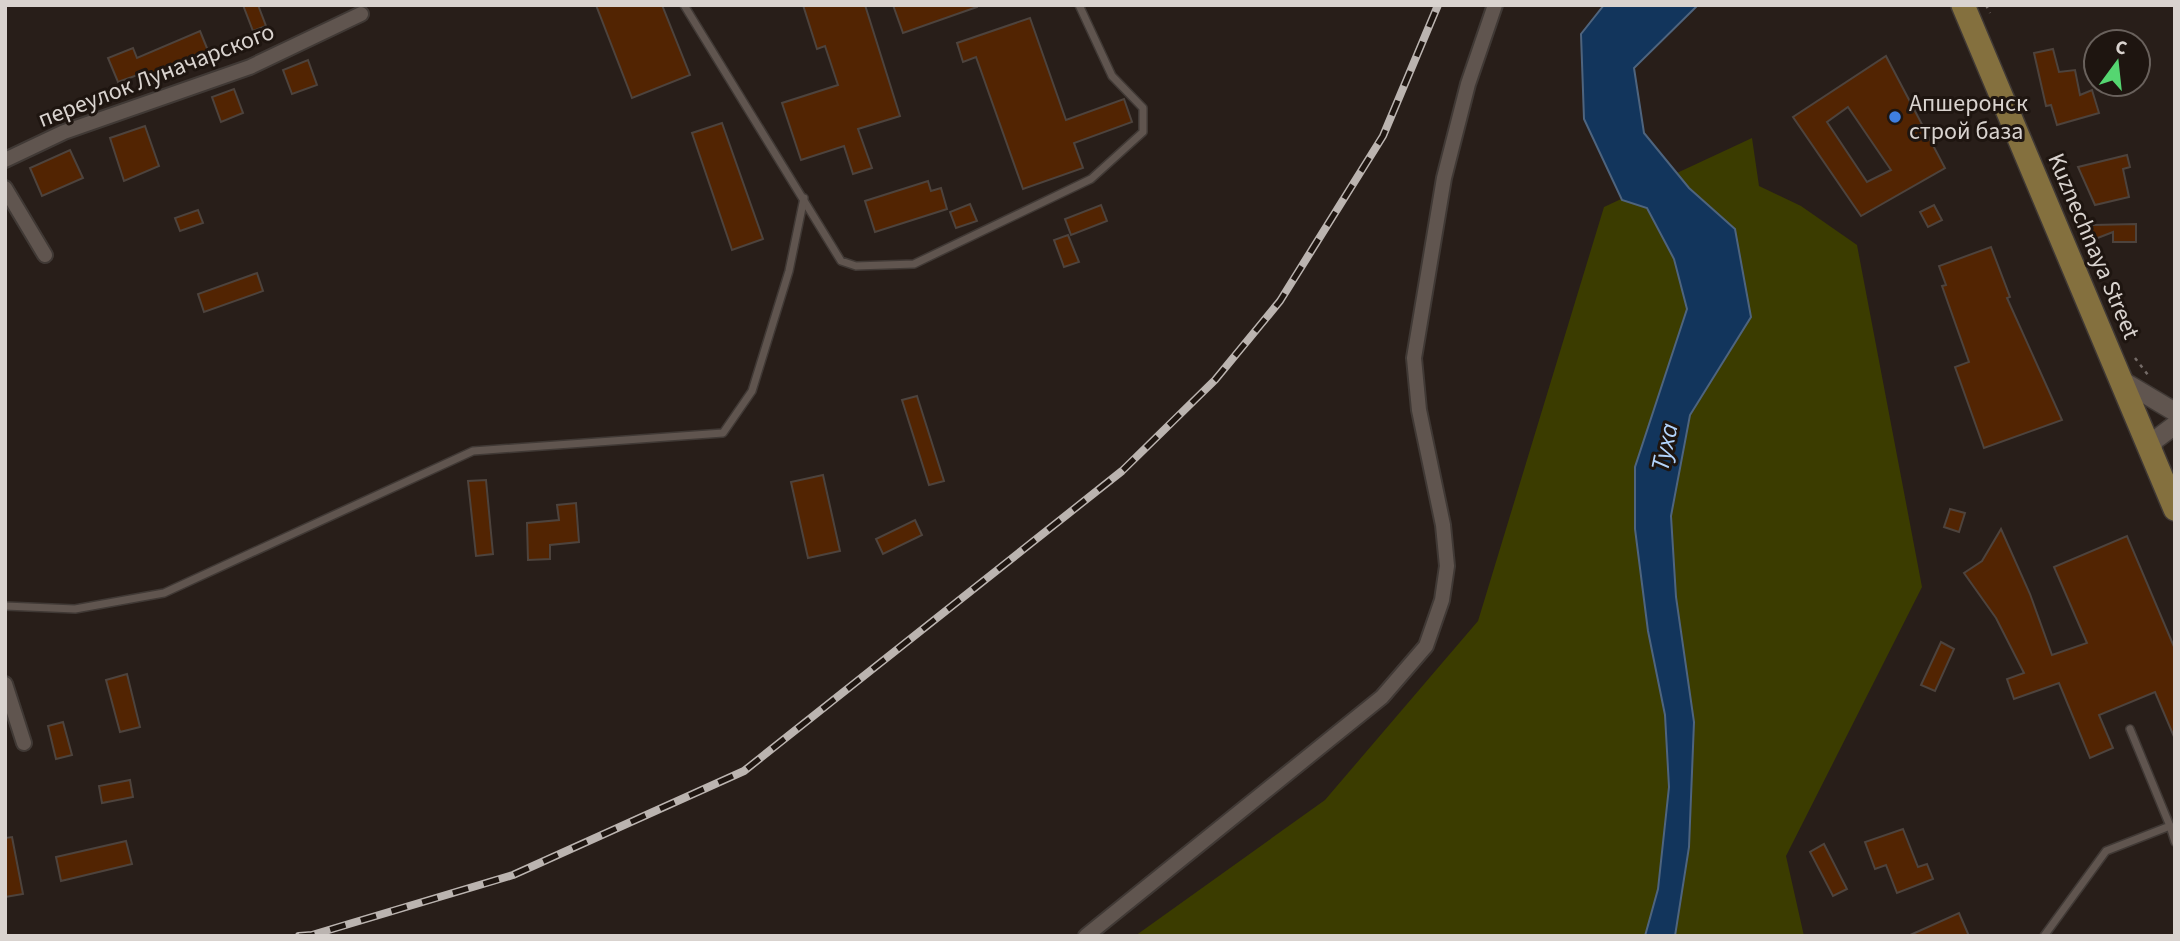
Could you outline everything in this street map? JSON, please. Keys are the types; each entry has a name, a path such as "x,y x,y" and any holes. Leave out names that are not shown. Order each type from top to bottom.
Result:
{"main road":[{"name":"Kuznechnaya Street","path":"1963,5 2151,450 2170,489 2175,509"}],"street":[{"path":"1086,936 1382,697 1426,646 1441,600 1447,566 1443,526 1419,410 1414,358 1444,178 1468,84 1495,5"},
{"name":"переулок Луначарского","path":"5,160 64,132 250,67 361,14"},
{"path":"5,188 45,255"},
{"path":"2123,382 2175,412"},
{"path":"2151,450 2155,440 2175,425"},
{"path":"5,684 24,743"}],"lane":[{"path":"684,5 841,261 856,266 914,264 1091,179 1143,132 1143,108 1112,76 1079,5"},
{"path":"5,606 75,609 164,593 473,451 723,433 752,391 789,271 804,198"},
{"path":"2130,729 2175,842"},
{"path":"2044,936 2106,851 2170,826"}],"path":[{"path":"1986,5 1992,18"},
{"path":"2130,349 2151,379"}],"shaded area":[{"path":"1752,138 1759,186 1801,206 1857,245 1922,587 1786,856 1804,936 1135,936 1325,800 1478,621 1604,207"}],"water":[{"name":"Туха","path":"1604,5 1698,5 1634,68 1644,133 1689,188 1735,229 1751,317 1690,415 1671,516 1676,597 1694,722 1689,847 1675,936 1645,936 1658,889 1669,787 1665,715 1648,631 1635,529 1635,467 1687,309 1674,259 1647,208 1622,200 1584,119 1581,34"}],"building":[{"path":"243,5 258,5 266,26 253,31"},
{"path":"596,5 662,5 690,75 632,98"},
{"path":"803,5 865,5 900,116 858,129 872,168 853,174 844,146 801,160 782,103 838,85 825,46 817,49"},
{"path":"893,5 977,5 977,7 903,33"},
{"path":"1030,18 1066,120 1124,99 1132,122 1074,143 1083,168 1023,189 976,57 963,62 957,43"},
{"path":"200,31 209,53 158,71 161,80 148,85 143,73 118,82 108,58 133,48 137,58"},
{"path":"2053,49 2059,72 2075,70 2080,95 2082,94 2082,98 2094,98 2099,113 2057,125 2051,105 2046,106 2034,53"},
{"path":"1886,56 1945,168 1861,216 1793,117","holes":["1848,107 1891,170 1867,182 1827,122"]},
{"path":"308,60 317,85 292,94 283,70"},
{"path":"234,89 243,113 221,122 212,97"},
{"path":"722,123 763,239 732,250 692,133"},
{"path":"145,126 159,166 124,181 110,138"},
{"path":"70,150 83,178 42,196 30,168"},
{"path":"2127,155 2130,167 2123,169 2129,197 2095,205 2078,167"},
{"path":"928,181 931,191 941,188 947,209 875,232 865,201"},
{"path":"970,204 977,221 956,228 950,212"},
{"path":"1101,205 1107,221 1071,235 1065,219"},
{"path":"1934,205 1942,220 1928,227 1920,212"},
{"path":"198,210 203,223 180,231 175,218"},
{"path":"2136,224 2136,242 2113,242 2113,232 2090,241 2084,228 2093,225"},
{"path":"1068,235 1079,262 1064,267 1054,240"},
{"path":"1991,247 2010,297 2007,298 2062,420 1984,448 1955,367 1969,362 1942,286 1946,285 1939,266"},
{"path":"257,273 263,291 204,312 198,294"},
{"path":"917,396 944,481 929,485 902,400"},
{"path":"823,475 840,551 808,558 791,482"},
{"path":"486,480 493,554 476,556 468,481"},
{"path":"576,503 579,542 550,545 550,559 528,560 527,523 559,520 557,505"},
{"path":"1950,509 1965,513 1959,532 1944,527"},
{"path":"915,520 922,535 883,554 876,539"},
{"path":"2001,529 2030,594 2052,655 2087,643 2054,567 2127,536 2175,649 2175,739 2155,692 2099,715 2113,748 2090,758 2059,683 2014,699 2007,679 2024,673 1996,618 1964,573 1982,561"},
{"path":"1941,642 1954,649 1935,691 1921,685"},
{"path":"127,674 140,727 120,732 106,680"},
{"path":"63,722 72,755 56,759 48,726"},
{"path":"130,780 133,797 102,803 99,786"},
{"path":"1903,829 1918,867 1927,864 1933,879 1897,893 1886,865 1875,869 1865,842"},
{"path":"12,837 23,894 5,897 5,838"},
{"path":"126,841 132,864 61,881 56,857"},
{"path":"1824,844 1847,889 1833,896 1810,852"},
{"path":"1959,913 1969,936 1908,936"}],"railway":[{"path":"299,936 312,935 513,875 744,771 1122,471 1215,380 1280,301 1383,136 1438,5"}],"place":[{"name":"Апшеронск строй база","path":"1895,117"}]}
